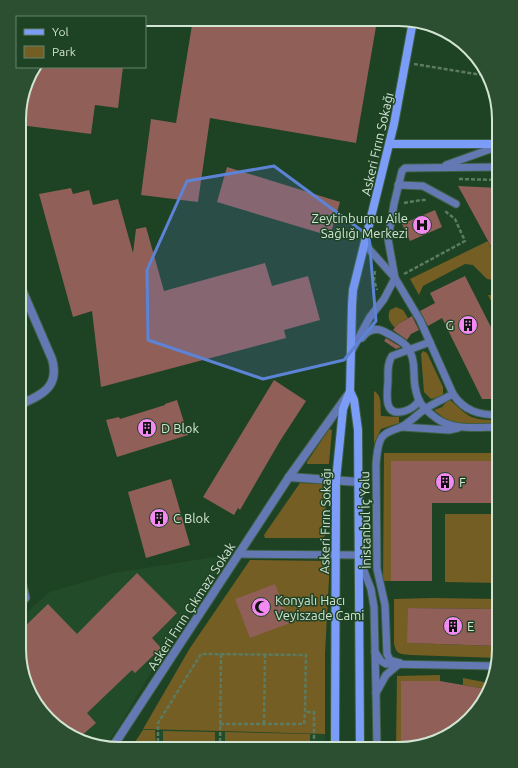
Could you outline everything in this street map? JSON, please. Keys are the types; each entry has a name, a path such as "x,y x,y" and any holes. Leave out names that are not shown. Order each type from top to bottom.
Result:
{"street":[{"name":"Askeri Fırın Sokağı","path":"335,742 336,480 343,409 350,391 353,290 390,144 401,93 412,27"},
{"path":"390,144 492,145"},
{"path":"26,298 52,359 55,372 51,385 46,391 39,397 26,402"},
{"name":"Askeri Fırın Sokağı","path":"350,391 354,400 358,430 360,742"},
{"name":"Askeri Fırın Çıkmazı Sokak","path":"116,742 289,477 350,391"},
{"path":"289,477 359,482"}],"lane":[{"path":"440,167 492,148"},
{"path":"351,353 370,317 384,299 395,278 388,239 402,171 405,168 492,167"},
{"path":"398,185 426,186 456,204"},
{"path":"366,241 370,249 395,278 420,320 453,394 461,404 473,413 492,415"},
{"path":"351,353 365,333 371,330 379,329 397,339 410,350"},
{"path":"419,400 414,407 398,412 390,409 386,401 390,358 430,342"},
{"name":"İnistanbul İç Yolu","path":"410,350 414,361 416,390 419,400 425,408 440,421 462,426 492,427"},
{"name":"İnistanbul İç Yolu","path":"400,663 390,660 386,651 385,605 377,569 377,452 380,441 389,431 401,427 411,421 425,408 453,394"},
{"name":"İnistanbul İç Yolu","path":"401,427 449,430 462,426"},
{"path":"238,554 358,555"},
{"name":"İnistanbul İç Yolu","path":"358,555 371,589 374,607 377,742"},
{"path":"374,649 377,656 383,663 386,664 400,663 490,666"},
{"path":"376,693 386,675 400,663"}],"path":[{"path":"406,63 481,75"},
{"path":"452,179 492,180"},
{"path":"406,185 400,203 421,200 432,202"},
{"path":"406,272 465,242 455,219 443,210"},
{"path":"158,742 158,722 201,654 306,655 304,724 220,724"},
{"path":"220,742 221,654"},
{"path":"264,724 265,655"},
{"path":"305,712 314,712 314,742"}],"highlighted area":[{"path":"274,166 369,236 376,321 344,360 263,379 148,340 147,270 187,181"}],"shaded area":[{"path":"228,555 146,680 120,725 108,741 95,739 73,730 62,723 45,706 38,695 29,673 26,655 26,613 50,592 114,573"},
{"path":"143,729 325,734 325,742 135,742"}],"green space":[{"path":"488,241 492,250 492,280 487,279 473,265 465,264 423,286 419,295 410,279"},
{"path":"488,295 492,295 492,303"},
{"path":"396,307 403,310 408,318 398,324 395,328 390,321 389,315 390,310"},
{"path":"423,351 427,353 443,387 443,396 431,399 424,392 421,354"},
{"path":"374,391 380,399 381,416 399,417 399,423 381,429 374,444"},
{"path":"449,399 471,417 492,420 492,424 458,423 445,419 434,410 442,407"},
{"path":"329,429 332,430 329,464 307,464 307,462"},
{"path":"384,453 492,453 492,461 391,461 391,581 383,581"},
{"path":"300,483 326,484 325,536 322,538 265,538 264,535"},
{"path":"445,514 492,514 492,583 445,582"},
{"path":"250,560 330,561 325,653 325,734 143,729 190,648"},
{"path":"394,599 492,599 492,609 408,608 408,643 492,646 492,658 410,655 399,653 394,643"},
{"path":"440,675 440,681 401,681 401,742 396,742 397,676"},
{"path":"463,678 485,682 483,688 463,685"},
{"path":"143,730 155,730 156,742 135,742"},
{"path":"163,731 215,732 215,742 163,742"},
{"path":"225,732 310,734 310,742 225,742"}],"building":[{"path":"192,26 376,26 356,143 210,118 198,202 141,195 151,119 176,123"},
{"path":"41,68 123,68 118,108 95,105 91,134 26,126 27,107 31,89"},
{"path":"227,167 340,202 330,236 217,202"},
{"path":"458,186 492,188 492,248"},
{"path":"71,188 73,194 89,190 93,205 118,199 133,253 136,229 146,227 164,291 265,263 272,286 308,276 320,320 284,330 286,338 101,387 92,311 73,317 39,194"},
{"name":"Zeytinburnu Aile Sağlığı Merkezi","path":"435,210 442,227 410,241 402,224"},
{"name":"G","path":"465,276 492,329 492,399 482,399 442,318 428,326 420,311 435,303 430,293"},
{"path":"412,316 419,330 411,334 407,340 393,330 398,324"},
{"path":"386,338 401,347 396,349 384,341"},
{"path":"274,380 306,401 280,441 240,510 238,508 234,515 203,497"},
{"name":"D Blok","path":"177,400 188,435 117,457 106,420 119,417 120,419"},
{"path":"391,461 492,461 492,503 432,503 432,581 391,581"},
{"name":"C Blok","path":"171,479 190,545 146,558 128,492"},
{"path":"137,573 177,613 152,638 161,648 135,673 132,670 87,713 96,723 83,734 62,723 45,706 33,684 29,673 26,655 26,625 48,604 77,634"},
{"name":"Konyalı Hacı Veyiszade Cami","path":"275,584 290,623 250,638 235,599"},
{"name":"E","path":"408,608 492,609 492,646 407,643"},
{"path":"401,681 440,681 483,688 473,706 456,723 429,737 401,742"}],"place":[{"name":"Zeytinburnu Aile Sağlığı Merkezi","path":"422,225"},
{"name":"G","path":"468,325"},
{"name":"D Blok","path":"147,428"},
{"name":"F","path":"445,482"},
{"name":"C Blok","path":"159,518"},
{"name":"Konyalı Hacı Veyiszade Cami","path":"261,607"},
{"name":"E","path":"453,626"}]}
